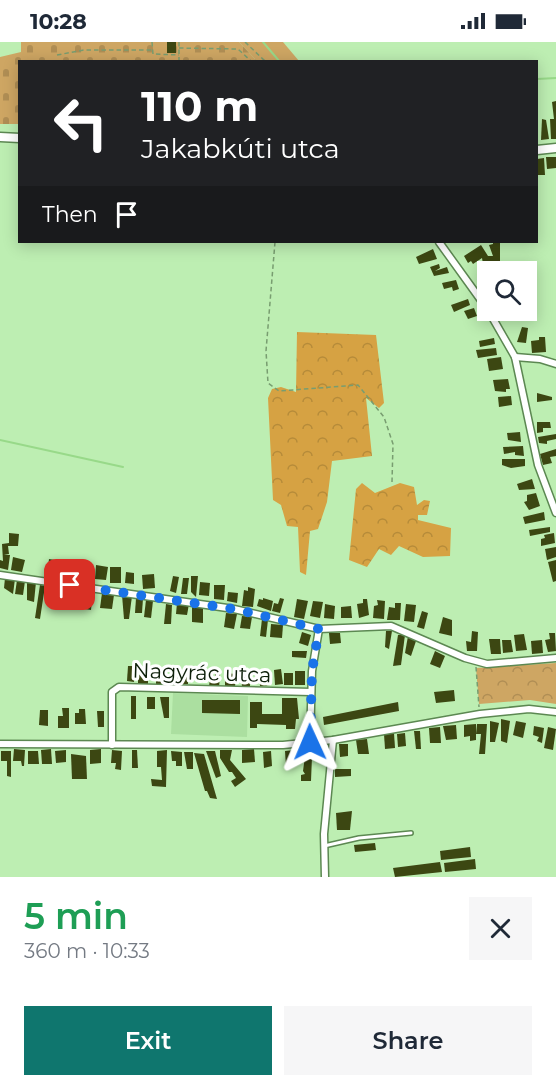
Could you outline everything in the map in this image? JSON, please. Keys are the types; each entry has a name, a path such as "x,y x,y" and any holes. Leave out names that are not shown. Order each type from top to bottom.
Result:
{"main road":[{"path":"0,137 18,138"},
{"path":"538,150 556,148"}],"street":[{"path":"440,243 477,295"},
{"path":"494,321 515,357 538,465 556,513"},
{"path":"515,357 540,359 556,364"},
{"path":"0,574 234,609 319,629 391,626 476,662 498,664 556,658"},
{"path":"310,742 310,692 319,629"},
{"name":"Nagyrác utca","path":"112,745 112,692 119,687 310,692"},
{"path":"0,744 259,746 333,740 480,714 529,709 556,712"},
{"path":"325,877 324,846 333,740"}],"lane":[{"path":"324,846 359,838 411,833"}],"path":[{"path":"153,42 153,54 179,55"},
{"path":"179,42 179,60"},
{"path":"245,42 264,60"},
{"path":"179,48 238,49 250,60"},
{"path":"57,55 84,50 153,50"},
{"path":"275,243 266,351 268,383 279,391 358,386 384,417 393,444 392,482"},
{"path":"476,662 480,714"}],"shaded area":[{"path":"173,693 248,696 247,737 171,734"}],"green space":[{"path":"21,42 239,42 256,60 18,60 18,124 0,124 0,57 21,52"},
{"path":"239,42 283,42 298,60 256,60"},
{"path":"297,332 376,335 384,403 379,408 366,398 372,456 332,461 327,502 318,529 310,531 306,575 300,572 298,527 287,526 281,505 273,500 268,398 272,389 281,387 296,392"},
{"path":"362,483 375,493 400,483 414,487 417,505 424,500 430,501 427,515 418,515 418,520 451,528 450,556 423,557 399,546 391,555 379,549 367,567 349,560 356,489"},
{"path":"556,663 556,704 530,700 479,704 476,668"}],"building":[{"path":"167,42 176,42 176,53 167,53"},
{"path":"556,101 556,139 551,139 550,119 554,119 552,102"},
{"path":"542,119 546,120 549,139 541,140"},
{"path":"546,157 556,157 556,168 547,169"},
{"path":"544,158 545,175 538,175 538,159"},
{"path":"500,243 500,261 482,261 482,258 473,264 471,261 468,263 464,256 481,245 488,256 493,256 489,245"},
{"path":"433,249 437,259 419,264 416,257"},
{"path":"439,264 440,268 435,271 447,267 449,273 434,276 430,267"},
{"path":"456,280 459,289 453,291 452,287 444,289 442,283"},
{"path":"468,299 470,305 454,312 451,305"},
{"path":"474,308 477,316 468,319 464,311"},
{"path":"522,327 528,328 526,343 517,342"},
{"path":"539,337 545,337 546,352 532,353 531,341 539,340"},
{"path":"494,338 495,344 480,347 479,341"},
{"path":"496,348 497,355 478,358 476,350"},
{"path":"501,357 503,369 489,371 487,359"},
{"path":"508,379 510,389 506,389 506,392 495,391 493,380"},
{"path":"537,393 552,397 552,400 537,402"},
{"path":"511,396 512,405 499,407 498,397"},
{"path":"537,422 550,422 551,428 543,428 543,432 537,433"},
{"path":"520,432 521,442 508,440 507,433"},
{"path":"556,434 556,439 547,441 547,444 539,443 538,437"},
{"path":"523,446 524,456 515,455 515,452 504,454 503,447"},
{"path":"556,449 556,456 550,457 552,463 543,465 540,454"},
{"path":"502,459 525,459 525,466 511,468 502,465"},
{"path":"532,479 535,489 519,490 517,484"},
{"path":"536,493 540,506 529,510 524,502 527,501 527,495"},
{"path":"544,512 545,520 525,524 523,517"},
{"path":"550,527 550,532 530,536 529,530"},
{"path":"9,533 19,534 18,546 8,546 9,554 4,555 10,555 8,570 0,568 0,560 3,561 2,544 9,543"},
{"path":"554,533 555,543 541,546 541,539 545,538 544,535"},
{"path":"556,547 556,557 547,560 545,549"},
{"path":"13,557 25,560 22,572 11,570"},
{"path":"49,559 61,561 59,576 47,574"},
{"path":"556,560 556,581 553,582 548,562"},
{"path":"64,563 76,564 74,577 62,576"},
{"path":"81,563 91,563 89,578 79,577"},
{"path":"96,565 108,567 106,580 95,579"},
{"path":"110,567 121,567 121,583 110,583"},
{"path":"126,572 134,573 134,584 125,583"},
{"path":"154,574 155,588 143,589 142,575"},
{"path":"173,576 179,577 176,593 170,591"},
{"path":"191,576 198,576 196,597 191,592"},
{"path":"5,578 15,579 13,594 4,588"},
{"path":"183,578 189,578 187,594 181,594"},
{"path":"17,580 25,581 23,595 15,594"},
{"path":"27,582 36,582 34,602 27,600"},
{"path":"200,582 210,583 209,596 199,595"},
{"path":"47,584 57,586 55,601 45,600"},
{"path":"40,585 45,586 40,619 35,618"},
{"path":"214,585 225,585 224,600 214,599"},
{"path":"64,587 75,589 73,609 68,608 68,600 63,599"},
{"path":"248,587 255,589 253,607 242,606 244,590 248,591"},
{"path":"80,591 93,592 91,610 84,609 85,601 78,600"},
{"path":"228,592 238,593 237,603 227,601"},
{"path":"102,593 114,595 112,609 100,608"},
{"path":"122,595 132,596 129,619 124,619"},
{"path":"136,598 143,598 142,613 135,613"},
{"path":"263,598 273,601 271,611 257,606 259,599 263,600"},
{"path":"280,598 284,599 280,613 272,611 274,603 278,604"},
{"path":"297,599 308,601 304,619 294,617"},
{"path":"363,599 367,599 369,615 359,618 357,604 363,603"},
{"path":"146,600 153,601 151,618 144,617"},
{"path":"377,600 385,601 384,619 373,618 374,606 378,605"},
{"path":"313,601 323,602 320,618 310,616"},
{"path":"177,603 189,604 187,615 176,614"},
{"path":"395,603 401,603 400,620 387,620 389,607 395,608"},
{"path":"166,604 172,605 171,624 164,624"},
{"path":"325,604 335,606 334,619 324,618"},
{"path":"406,604 416,605 414,622 404,621"},
{"path":"351,606 352,618 341,618 341,607"},
{"path":"192,607 203,608 203,623 192,622"},
{"path":"422,611 428,613 424,629 417,627"},
{"path":"226,613 237,614 234,629 224,627"},
{"path":"242,616 252,617 250,629 240,628"},
{"path":"443,617 452,620 452,636 439,633"},
{"path":"262,619 268,620 266,637 260,636"},
{"path":"271,624 283,625 282,638 270,637"},
{"path":"386,631 392,631 389,649 385,647"},
{"path":"472,631 478,632 477,651 467,651 466,641 471,642"},
{"path":"302,632 311,635 308,646 299,643"},
{"path":"329,633 340,633 341,643 330,644"},
{"path":"549,633 555,633 556,651 548,652 545,640 550,639"},
{"path":"524,634 527,650 516,651 514,635"},
{"path":"398,635 405,635 401,665 393,666"},
{"path":"408,636 417,638 411,656 405,653"},
{"path":"489,639 500,639 501,654 491,654"},
{"path":"502,640 511,640 513,652 503,653"},
{"path":"542,640 543,653 532,654 531,641"},
{"path":"292,651 307,651 306,658 292,657"},
{"path":"435,651 445,656 440,668 430,664"},
{"path":"128,666 135,666 134,682 127,681"},
{"path":"281,669 283,684 275,685 274,670"},
{"path":"270,671 271,685 260,686 259,672"},
{"path":"295,671 305,671 305,685 295,685"},
{"path":"156,672 166,672 166,685 156,685"},
{"path":"177,673 188,673 188,684 177,684"},
{"path":"215,673 220,674 219,688 209,687 210,677 215,678"},
{"path":"225,673 236,674 235,687 225,686"},
{"path":"241,673 249,673 250,686 242,687"},
{"path":"284,673 293,673 293,685 284,685"},
{"path":"138,674 148,674 148,684 138,684"},
{"path":"454,690 455,701 436,703 434,692"},
{"path":"131,696 136,696 136,719 131,719"},
{"path":"147,697 155,697 155,709 147,709"},
{"path":"160,697 169,697 169,718 164,718"},
{"path":"282,698 297,698 299,719 296,719 295,729 286,729 286,725 257,724 257,728 250,728 250,702 262,702 262,714 282,714"},
{"path":"202,700 240,700 240,714 202,713"},
{"path":"398,702 399,711 324,725 323,717"},
{"path":"62,708 69,708 69,728 58,728 58,716 63,716"},
{"path":"79,709 85,709 86,724 75,724 75,713 79,713"},
{"path":"40,710 48,710 48,726 39,725"},
{"path":"97,711 104,711 104,727 98,727"},
{"path":"501,719 510,721 507,743 501,741"},
{"path":"490,721 499,723 495,742 490,742"},
{"path":"516,721 526,723 523,738 513,735"},
{"path":"476,724 476,740 470,741 470,736 464,737 464,725"},
{"path":"477,724 487,724 485,754 479,754 481,734 476,734"},
{"path":"456,725 457,739 446,740 443,726"},
{"path":"534,726 544,728 542,743 537,741 539,737 533,735"},
{"path":"440,727 441,743 430,743 429,728"},
{"path":"548,727 556,729 553,750 544,748"},
{"path":"414,731 420,731 421,749 416,749"},
{"path":"394,733 395,748 385,749 384,734"},
{"path":"405,733 406,746 398,747 397,734"},
{"path":"367,739 369,754 358,754 356,740"},
{"path":"339,744 348,744 348,756 340,757"},
{"path":"14,749 25,750 24,766 21,761 13,761"},
{"path":"51,749 52,764 42,764 41,750"},
{"path":"101,749 101,763 90,764 90,750"},
{"path":"254,749 255,762 242,763 242,750"},
{"path":"66,750 66,762 56,763 55,751"},
{"path":"112,750 122,751 121,770 115,769 116,763 111,763"},
{"path":"132,750 137,750 138,768 132,768"},
{"path":"167,750 166,787 152,786 151,779 162,780 161,767 157,767 157,751"},
{"path":"220,750 232,750 230,760 246,779 235,787 231,781 236,778 220,758"},
{"path":"296,750 297,765 286,766 285,751"},
{"path":"1,751 11,751 11,777 7,776 7,761 1,761"},
{"path":"28,751 38,751 39,764 28,764"},
{"path":"171,751 182,752 182,766 176,766 176,761 172,761"},
{"path":"206,751 215,751 221,776 216,778"},
{"path":"271,751 272,766 264,768 263,752"},
{"path":"184,752 193,752 193,769 187,769"},
{"path":"194,753 204,754 217,799 210,798 205,791"},
{"path":"71,754 86,756 87,779 72,779"},
{"path":"305,756 312,757 311,781 301,781 301,775 305,774 303,771"},
{"path":"335,769 351,769 351,776 335,777"},
{"path":"352,811 350,830 337,830 336,813"},
{"path":"375,843 376,850 355,852 354,845"},
{"path":"470,847 471,857 441,860 440,851"},
{"path":"475,859 476,869 445,872 444,863"},
{"path":"440,862 442,872 395,877 393,868"}],"waterway":[{"path":"263,42 278,60"},
{"path":"538,79 556,78"},
{"path":"0,440 123,467"}],"route":[{"path":"70,585 234,609 319,629 314,650 310,692 310,742"}]}
